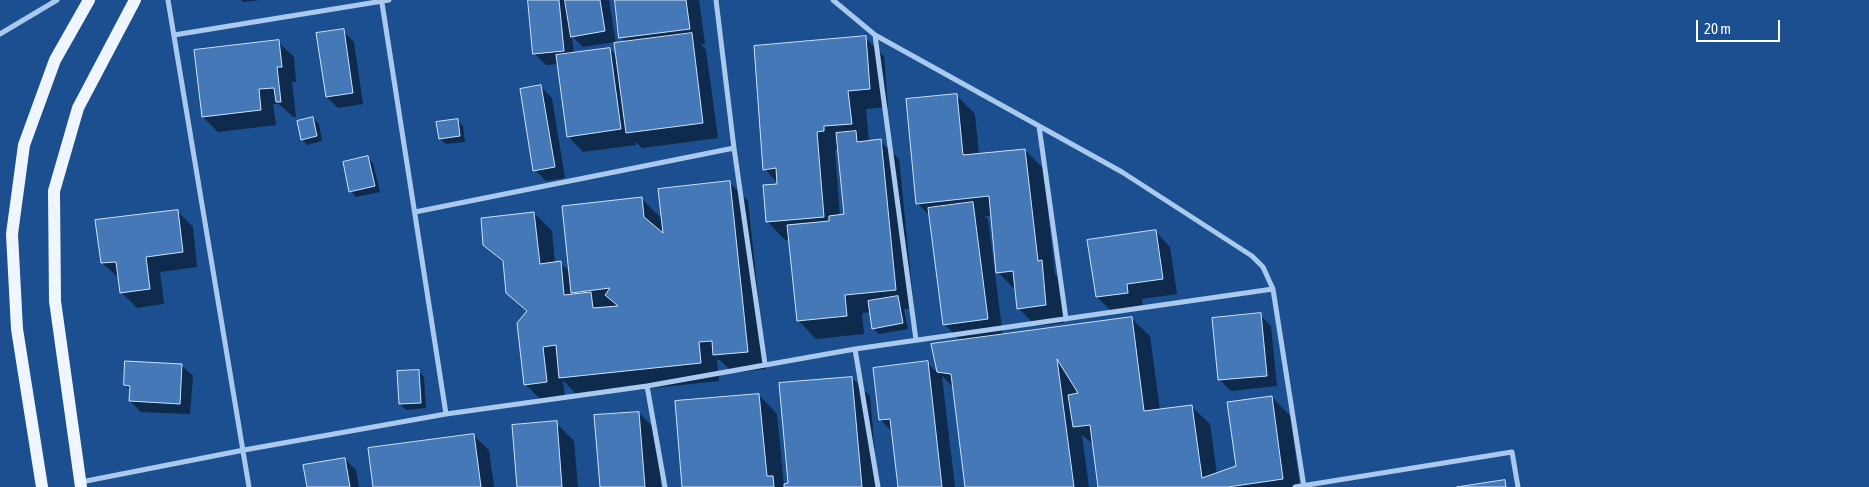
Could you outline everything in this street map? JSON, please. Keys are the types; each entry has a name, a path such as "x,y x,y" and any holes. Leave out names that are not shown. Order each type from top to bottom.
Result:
{"main road":[{"path":"42,487 17,329 12,234 24,145 55,60 89,0"},
{"path":"80,485 55,301 54,191 78,108 135,0"}],"street":[{"path":"0,34 57,0"},
{"path":"168,0 249,487"},
{"path":"174,35 382,3 389,0"},
{"path":"716,0 734,148 765,364"},
{"path":"833,0 875,35 1122,172 1252,256 1263,267 1273,290 1304,486"},
{"path":"382,3 446,414"},
{"path":"875,35 916,340"},
{"path":"1039,126 1066,319"},
{"path":"415,212 734,148"},
{"path":"80,485 244,450 446,414 646,386 855,349 1273,290"},
{"path":"855,349 878,487"},
{"path":"646,386 665,487"},
{"path":"1295,487 1512,452 1518,487"}],"building":[{"path":"528,0 559,0 564,51 533,54"},
{"path":"565,0 600,0 605,31 571,37"},
{"path":"615,0 686,0 690,29 619,38"},
{"path":"344,29 353,93 326,97 316,33"},
{"path":"692,33 703,123 626,133 614,43"},
{"path":"866,36 870,89 848,91 852,124 824,126 824,131 817,132 824,217 766,222 763,185 777,184 776,168 763,170 754,46"},
{"path":"279,40 282,67 277,67 281,102 276,102 274,88 259,89 261,110 202,117 194,50"},
{"path":"610,48 621,129 567,137 556,55"},
{"path":"541,85 555,167 533,171 520,89"},
{"path":"957,94 963,155 1025,149 1038,261 1042,260 1046,305 1017,309 1013,271 996,273 989,196 916,204 906,99"},
{"path":"313,117 317,136 301,140 297,121"},
{"path":"458,119 460,136 439,139 436,122"},
{"path":"856,131 857,142 881,139 896,290 845,295 847,316 797,321 787,225 829,221 829,216 844,214 836,133"},
{"path":"368,156 375,186 349,192 343,162"},
{"path":"730,181 748,352 713,355 712,341 699,342 701,363 559,378 556,345 543,347 547,382 524,385 517,323 527,311 506,293 503,261 483,245 481,218 534,212 540,264 561,261 564,295 591,292 593,308 618,306 605,295 610,288 571,293 562,206 642,197 644,217 663,233 658,189"},
{"path":"973,202 988,319 943,325 928,208"},
{"path":"178,210 183,252 146,257 150,289 120,293 116,262 101,263 95,220"},
{"path":"1156,230 1163,279 1127,284 1128,293 1096,297 1087,240"},
{"path":"898,296 903,323 872,329 868,301"},
{"path":"1261,313 1267,376 1218,380 1212,318"},
{"path":"1132,317 1144,411 1192,405 1202,478 1236,466 1227,402 1272,396 1283,479 1228,487 1098,487 1090,425 1073,427 1068,395 1078,393 1057,359 1074,487 965,487 951,374 937,372 931,344"},
{"path":"125,361 182,364 180,404 129,401 130,386 124,385"},
{"path":"928,361 942,487 898,487 890,419 879,420 873,368"},
{"path":"419,370 421,403 399,404 397,371"},
{"path":"852,377 862,487 784,487 784,484 788,483 779,383"},
{"path":"759,394 767,476 773,476 774,487 682,487 675,401"},
{"path":"639,412 645,487 600,487 594,415"},
{"path":"557,421 562,487 517,487 512,425"},
{"path":"474,434 481,487 373,487 368,448"},
{"path":"345,458 350,487 307,487 303,465"},
{"path":"1505,480 1506,487 1457,487"}]}
